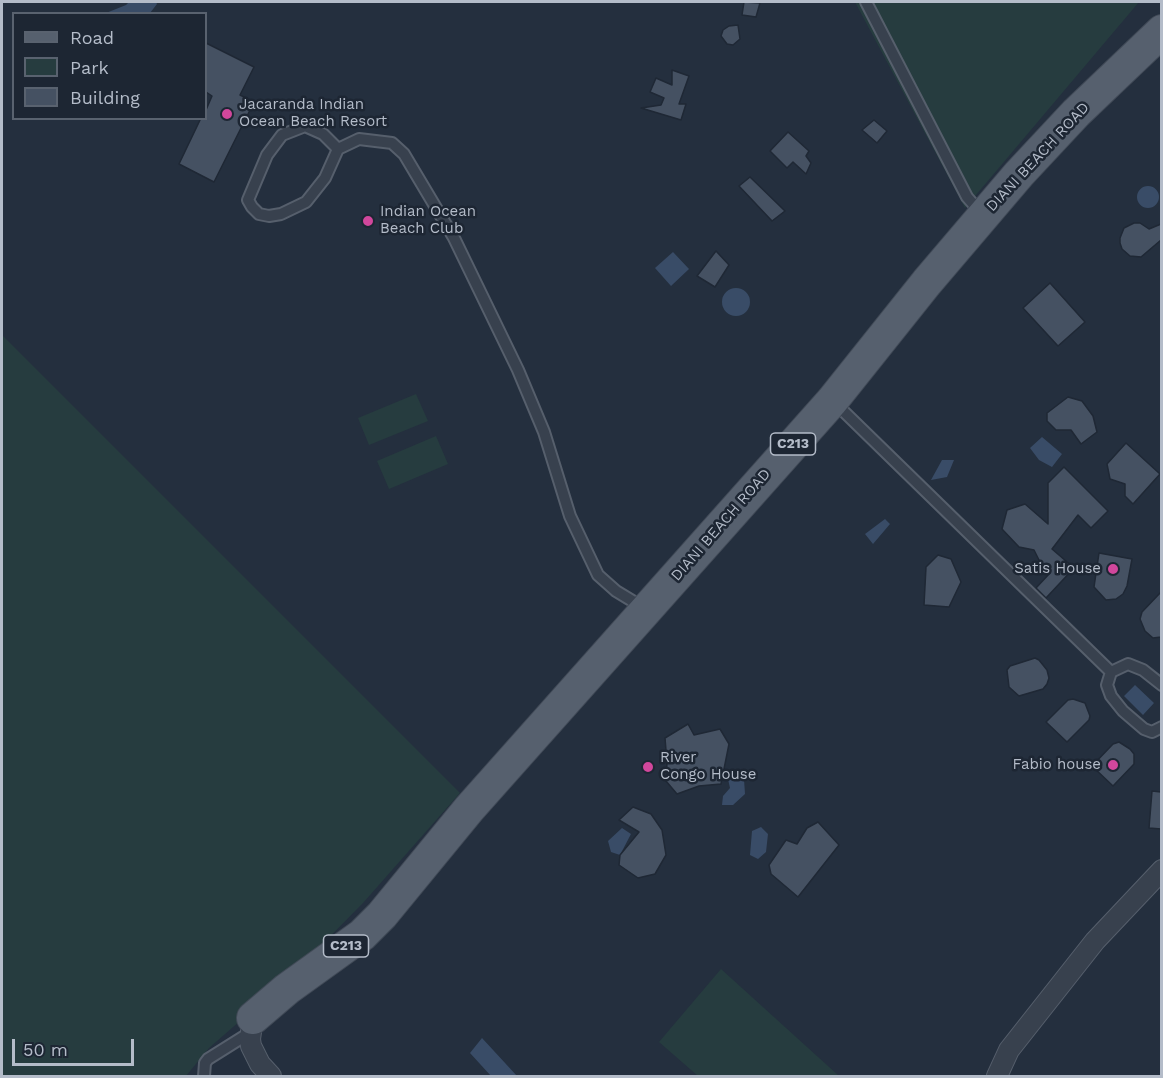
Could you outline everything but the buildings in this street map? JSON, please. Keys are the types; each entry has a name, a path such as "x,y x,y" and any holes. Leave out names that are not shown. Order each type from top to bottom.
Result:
{"main road":[{"name":"DIANI BEACH ROAD","path":"252,1025 286,989 362,934 382,915 491,783 832,401 983,216 1076,113 1161,31"}],"street":[{"path":"998,1077 1010,1050 1095,941 1161,870"},
{"path":"252,1025 250,1039 254,1055 271,1077"}],"lane":[{"path":"866,2 967,197 983,216"},
{"path":"338,149 323,134 305,126 282,135 267,155 248,200 252,207 259,214 269,216 281,214 306,202 325,178 338,149 359,139 392,143 404,154 454,238 519,370 544,432 570,516 598,575 616,591 647,610"},
{"path":"832,401 1111,672"},
{"path":"1161,686 1143,670 1128,664 1111,672 1107,685 1111,696 1123,711 1144,729 1152,732 1161,727"},
{"path":"204,1077 205,1063 208,1059 252,1025"}],"green space":[{"path":"855,2 1139,2 965,208"},
{"path":"2,335 460,793 363,903 287,980 209,1048 186,1076 2,1076"},
{"path":"416,394 428,421 369,445 358,418"},
{"path":"436,436 448,464 389,489 377,461"},
{"path":"721,969 839,1076 698,1076 659,1042"}],"water":[{"path":"129,2 156,2 157,4 151,12 108,12"},
{"path":"1148,186 1156,189 1159,197 1156,205 1148,208 1140,205 1137,197 1140,189"},
{"path":"673,252 689,269 671,286 655,268"},
{"path":"736,288 746,292 750,302 746,312 736,316 726,312 722,302 726,292"},
{"path":"1042,437 1062,454 1052,467 1039,460 1030,448"},
{"path":"942,460 954,460 947,477 931,480"},
{"path":"885,519 890,524 873,544 865,534"},
{"path":"1135,685 1154,703 1143,715 1124,696"},
{"path":"737,773 744,779 745,794 733,805 722,805 723,796 730,788 728,779"},
{"path":"761,827 768,834 766,852 758,859 750,855 752,831"},
{"path":"622,828 631,834 620,855 611,852 608,841"},
{"path":"482,1038 517,1076 491,1076 470,1053"}],"place":[{"name":"Jacaranda Indian Ocean Beach Resort","path":"227,114"},
{"name":"Indian Ocean Beach Club","path":"368,221"},
{"name":"Satis House","path":"1113,569"},
{"name":"Fabio house","path":"1113,765"},
{"name":"River Congo House","path":"648,767"}]}
